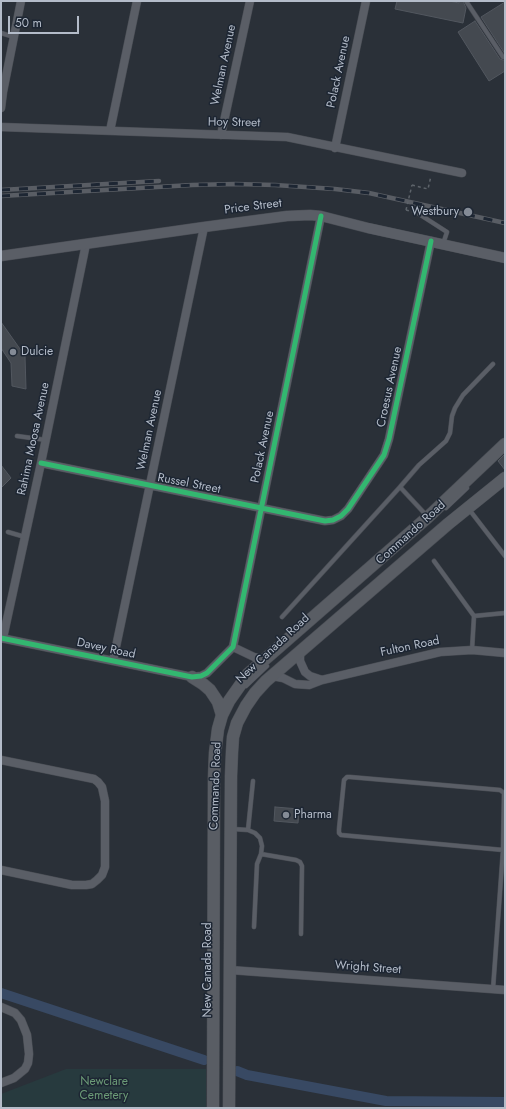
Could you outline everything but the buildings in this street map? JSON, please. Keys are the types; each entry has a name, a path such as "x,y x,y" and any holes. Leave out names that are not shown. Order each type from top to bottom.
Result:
{"main road":[{"name":"Commando Road","path":"213,1108 214,778 218,729 228,717 229,701 241,682 255,668 268,661 432,517 505,444"},
{"name":"Commando Road","path":"229,1108 230,829 232,752 233,737 237,723 255,692 266,681 270,674 448,524 465,506 503,476"},
{"path":"192,678 210,690 228,717"}],"street":[{"path":"1,108 21,1"},
{"path":"110,131 137,1"},
{"name":"Welman Avenue","path":"221,135 250,1"},
{"name":"Polack Avenue","path":"335,148 366,1"},
{"name":"Hoy Street","path":"1,127 287,137 462,173"},
{"name":"Price Street","path":"1,256 296,215 321,216 368,228 505,258"},
{"name":"Polack Avenue","path":"233,647 321,216"},
{"name":"Welman Avenue","path":"113,661 204,227"},
{"name":"Croesus Avenue","path":"333,520 341,516 348,509 384,456 389,439 431,241"},
{"name":"Rahima Moosa Avenue","path":"2,638 46,440 86,244"},
{"name":"Russel Street","path":"41,463 325,521 333,520"},
{"name":"Davey Road","path":"2,638 192,678"},
{"path":"192,678 207,673 233,647 254,657 268,661"},
{"path":"300,650 300,661 305,672 310,676 322,680"},
{"name":"Fulton Road","path":"270,674 295,684 309,685 322,680 429,654 456,650 505,652"},
{"path":"1,760 94,779 102,786 105,809 105,868 102,875 92,884 86,885 72,885 1,870"},
{"name":"Wright Street","path":"230,970 505,990"},
{"path":"1,1007 15,1013 25,1027 29,1044 28,1063 25,1069 14,1078 1,1083"}],"lane":[{"path":"466,1 503,57"},
{"path":"1,33 14,37"},
{"path":"420,214 447,232 443,244"},
{"path":"282,617 419,465 446,441 450,432 452,416 455,408 463,395 493,364"},
{"path":"17,436 46,440"},
{"path":"475,479 505,450"},
{"path":"442,512 470,485"},
{"path":"400,487 432,517 406,543"},
{"path":"337,612 465,506 505,556"},
{"path":"8,532 25,537"},
{"path":"434,561 474,616 472,650"},
{"path":"474,616 505,613"},
{"name":"New Canada Road","path":"220,753 227,715 236,699 268,661"},
{"name":"New Canada Road","path":"258,682 270,674"},
{"path":"228,717 230,729"},
{"name":"New Canada Road","path":"224,1108 226,773"},
{"path":"493,989 503,850 504,793 500,790 350,777 344,780 339,829 339,833 341,835 503,850"},
{"path":"248,830 253,781"},
{"path":"230,829 248,830 255,833 260,838 262,846 257,864 254,927"},
{"path":"261,854 300,862 302,866 301,934"},
{"name":"New Canada Road","path":"218,1108 219,871"}],"path":[{"path":"406,210 412,185 428,189 434,167"}],"green space":[{"name":"Newclare Cemetery","path":"66,1069 206,1069 206,1108 1,1108 1,1094"}],"waterway":[{"path":"1,993 204,1060"},
{"path":"237,1071 247,1075 386,1101 505,1102"}],"railway":[{"path":"1,190 159,181"},
{"path":"1,196 192,185 275,185 369,193 505,223"}],"cycle path":[{"path":"1,638 192,677 201,676 207,673 233,647 321,216"},
{"path":"41,463 325,521 333,520 341,516 348,509 384,455 389,439 431,241"}],"place":[{"name":"Westbury","path":"468,212"},
{"name":"Dulcie","path":"13,352"},
{"name":"Pharma","path":"286,815"}]}
